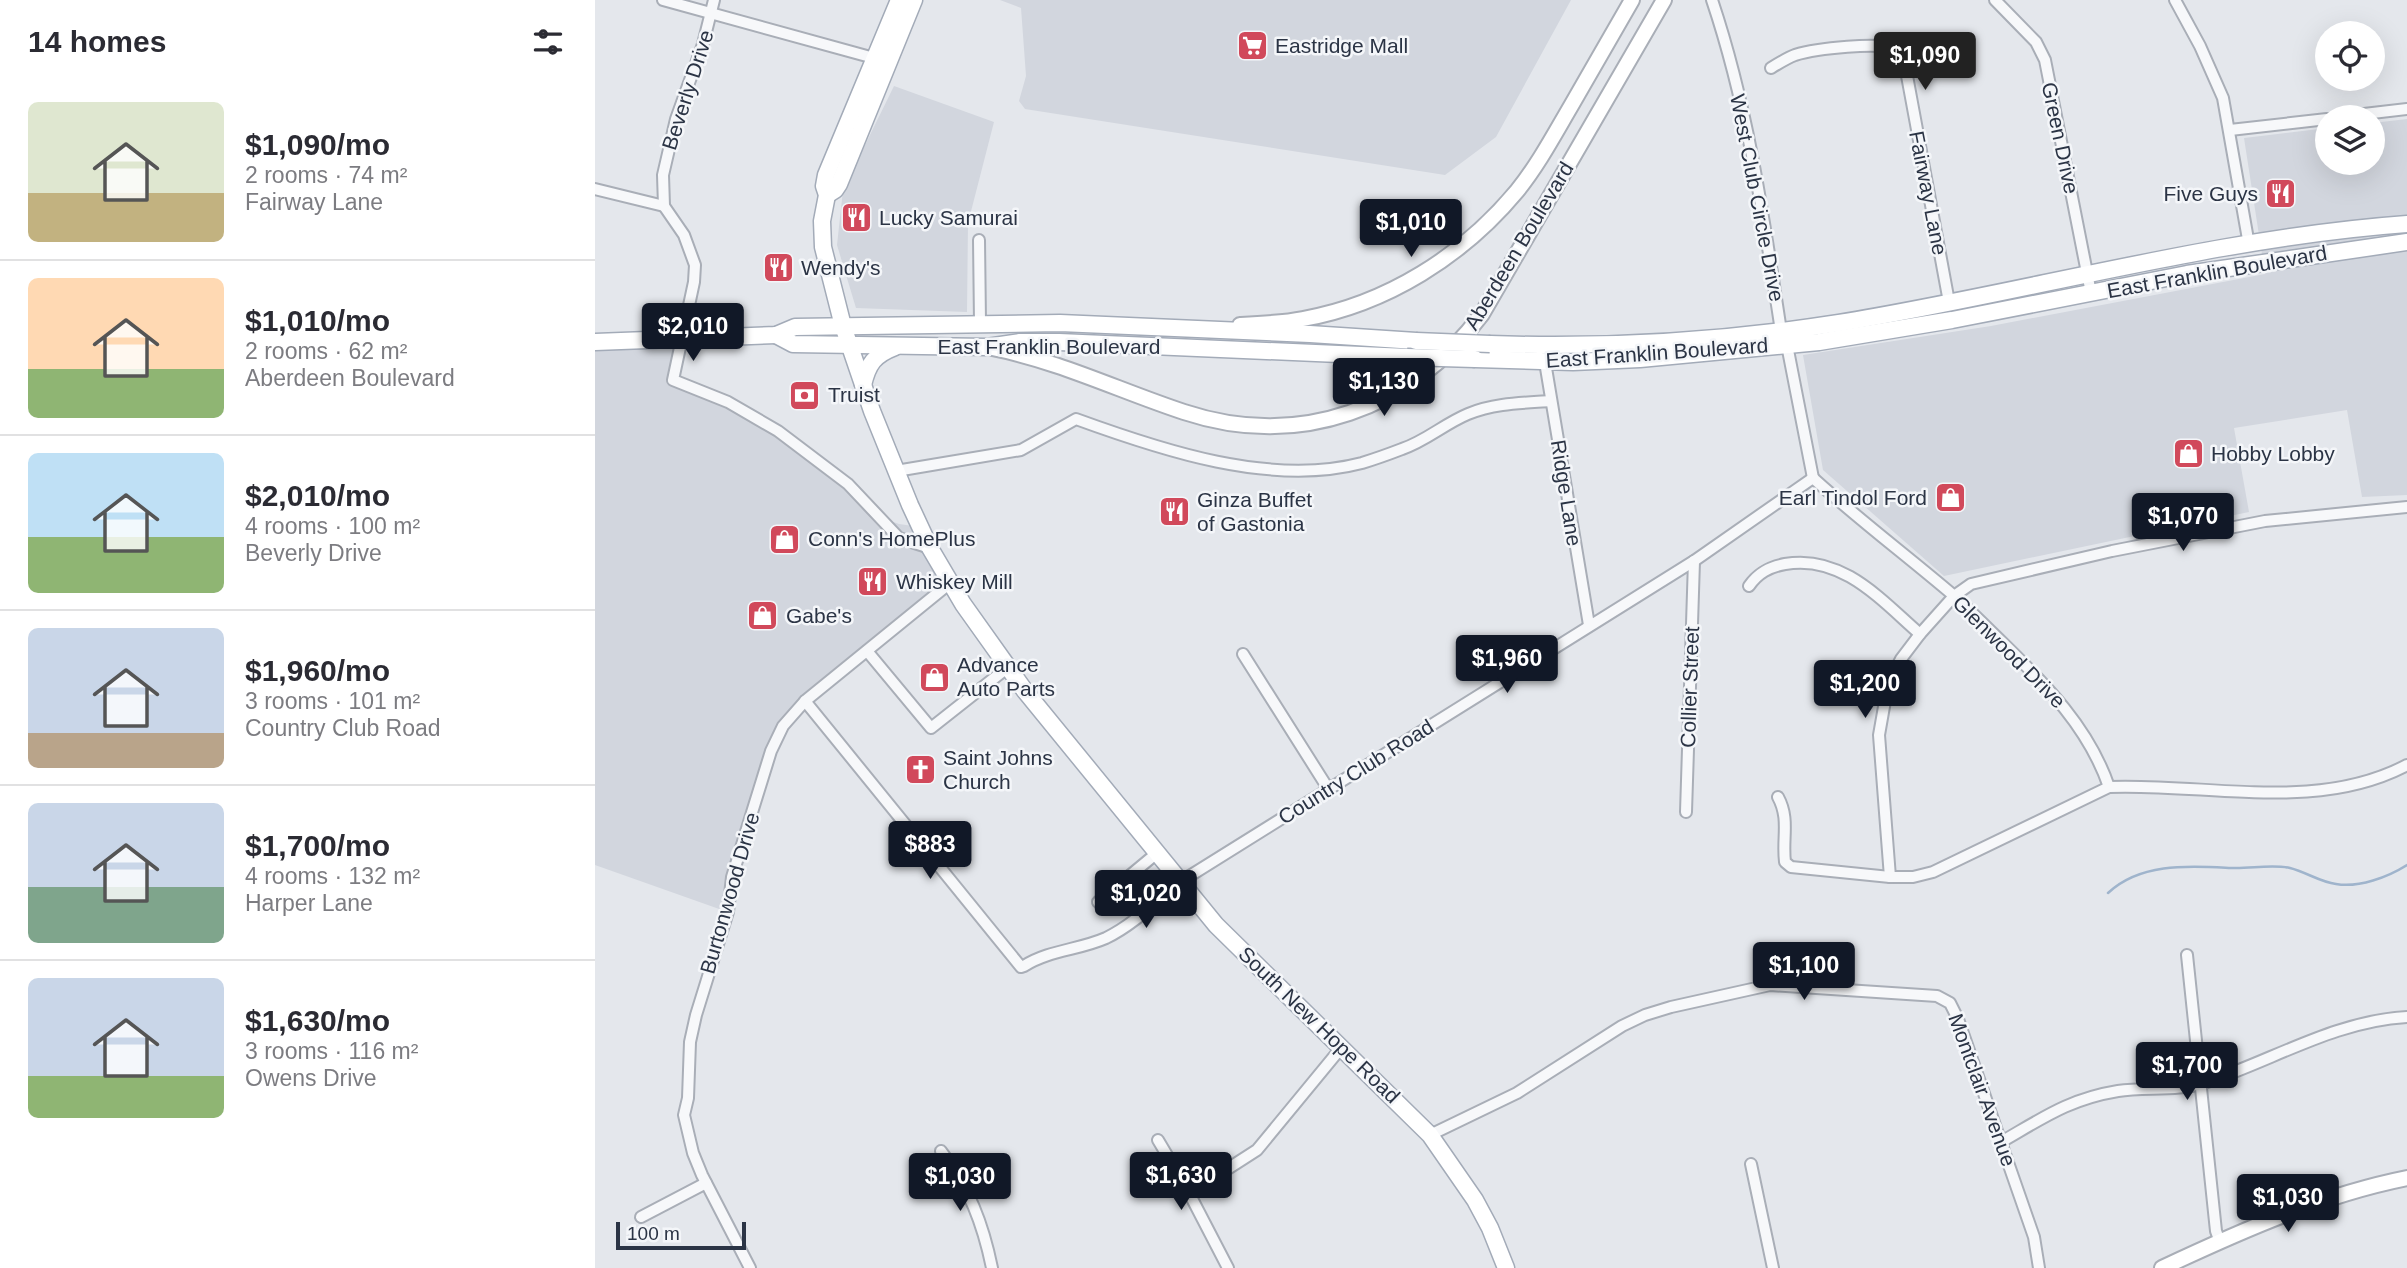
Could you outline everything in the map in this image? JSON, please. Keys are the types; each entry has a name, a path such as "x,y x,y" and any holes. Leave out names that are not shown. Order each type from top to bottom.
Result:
{"main road":[{"path":"882,62 886,56 888,42 885,33 899,0"},
{"path":"882,62 914,0"},
{"name":"Aberdeen Boulevard","path":"1196,329 1301,320 1328,314 1385,293 1448,257 1486,224 1529,175 1632,0"},
{"name":"Aberdeen Boulevard","path":"987,347 1082,373 1185,413 1245,426 1289,426 1320,421 1344,415 1394,394 1412,384 1439,361 1482,314 1664,0"},
{"name":"South New Hope Road","path":"882,62 837,188 827,195 822,221 823,247 843,326 863,385 896,471 930,548 1007,668 1180,882 1247,957 1430,1135 1475,1200 1506,1268"},
{"name":"East Franklin Boulevard","path":"776,335 793,344 987,347 1020,342 1059,342 1545,362 1640,359 1784,338 1838,323 2249,245 2407,224"},
{"name":"East Franklin Boulevard","path":"595,342 776,335 795,327 980,322 1060,323 1490,344 1618,345 1864,336 2187,274 2407,242"},
{"path":"863,385 871,361 877,355 900,345"},
{"path":"2162,1268 2341,1194 2407,1178"}],"street":[{"path":"663,0 882,62"},
{"name":"Beverly Drive","path":"664,206 661,189 676,119 712,15 714,0"},
{"name":"West Club Circle Drive","path":"1712,0 1726,45 1749,146 1813,478"},
{"name":"Green Drive","path":"1995,0 2036,42 2045,60 2091,293"},
{"path":"2175,0 2223,98 2249,245"},
{"name":"Fairway Lane","path":"1771,68 1795,55 1812,51 1877,46 1899,49 1905,65 1949,302"},
{"path":"2385,112 2407,109"},
{"path":"2230,130 2315,119"},
{"path":"595,188 664,206 684,235 695,265 694,282 673,380 728,402 778,431 848,484 899,538 930,548"},
{"path":"979,240 980,322"},
{"name":"Ridge Lane","path":"1545,362 1589,625"},
{"path":"896,471 1021,450 1076,419 1145,444 1223,464 1307,470 1360,463 1420,443 1467,415 1506,404 1551,401"},
{"name":"Country Club Road","path":"805,701 1021,967 1052,953 1095,942 1115,933 1180,882 1694,561 1813,478"},
{"name":"Glenwood Drive","path":"1813,478 1954,596 2047,685 2078,725 2103,769 2109,787"},
{"path":"1890,877 1888,821 1881,761 1881,721 1888,684 1901,659 1954,596 1971,584 2112,551 2241,525 2325,513 2407,507"},
{"name":"Collier Street","path":"1686,812 1694,561"},
{"path":"1749,586 1757,575 1774,566 1800,562 1823,565 1843,571 1863,584 1920,634"},
{"name":"Burtonwood Drive","path":"750,1268 693,1153 684,1115 688,1098 690,1042 727,912 733,877 771,751 783,726 805,701 950,583"},
{"path":"867,651 931,728 1007,668"},
{"path":"1243,654 1329,790"},
{"path":"1779,797 1786,811 1783,850 1785,862 1791,867 1913,877 1933,872 2109,787 2311,792 2344,788 2385,776 2407,765"},
{"path":"1098,902 1157,853"},
{"path":"2187,955 2216,1231 2220,1242"},
{"name":"Montclair Avenue","path":"1430,1135 1517,1093 1596,1042 1645,1015 1757,987 1789,985 1937,996 1945,998 1958,1019 2034,1237 2039,1268"},
{"path":"2001,1142 2040,1117 2081,1100 2120,1091 2201,1084 2335,1030 2407,1017"},
{"path":"1187,1189 1257,1150 1341,1048"},
{"path":"1158,1140 1228,1268"},
{"path":"941,1151 958,1173 973,1202 992,1268"},
{"path":"1751,1164 1773,1268"},
{"path":"641,1217 706,1183"}],"shaded area":[{"path":"1000,0 1571,0 1496,137 1445,175 1025,109 1019,101 1026,76 1021,8"},
{"path":"894,86 994,122 968,223 967,312 856,308 837,245 843,190"},
{"path":"2407,119 2407,495 2362,497 2347,410 2234,428 2249,512 1944,576 1823,470 1803,355 1991,326 2265,274 2244,138 2315,129 2315,175 2385,175 2385,122"},
{"path":"682,338 673,380 778,431 880,517 899,524 920,527 950,583 805,701 771,751 722,910 595,865 595,342"}],"waterway":[{"path":"2108,893 2135,876 2167,868 2283,867 2330,883 2345,885 2373,880 2407,865"}],"place":[{"name":"Eastridge Mall","path":"1252,46"},
{"name":"Five Guys","path":"2281,194"},
{"name":"Lucky Samurai","path":"856,218"},
{"name":"Wendy's","path":"778,268"},
{"name":"Truist","path":"805,395"},
{"name":"Hobby Lobby","path":"2188,454"},
{"name":"Earl Tindol Ford","path":"1950,498"},
{"name":"Ginza Buffet of Gastonia","path":"1174,512"},
{"name":"Conn's HomePlus","path":"785,539"},
{"name":"Whiskey Mill","path":"873,582"},
{"name":"Gabe's","path":"763,616"},
{"name":"Advance Auto Parts","path":"934,677"},
{"name":"Saint Johns Church","path":"920,770"}]}
